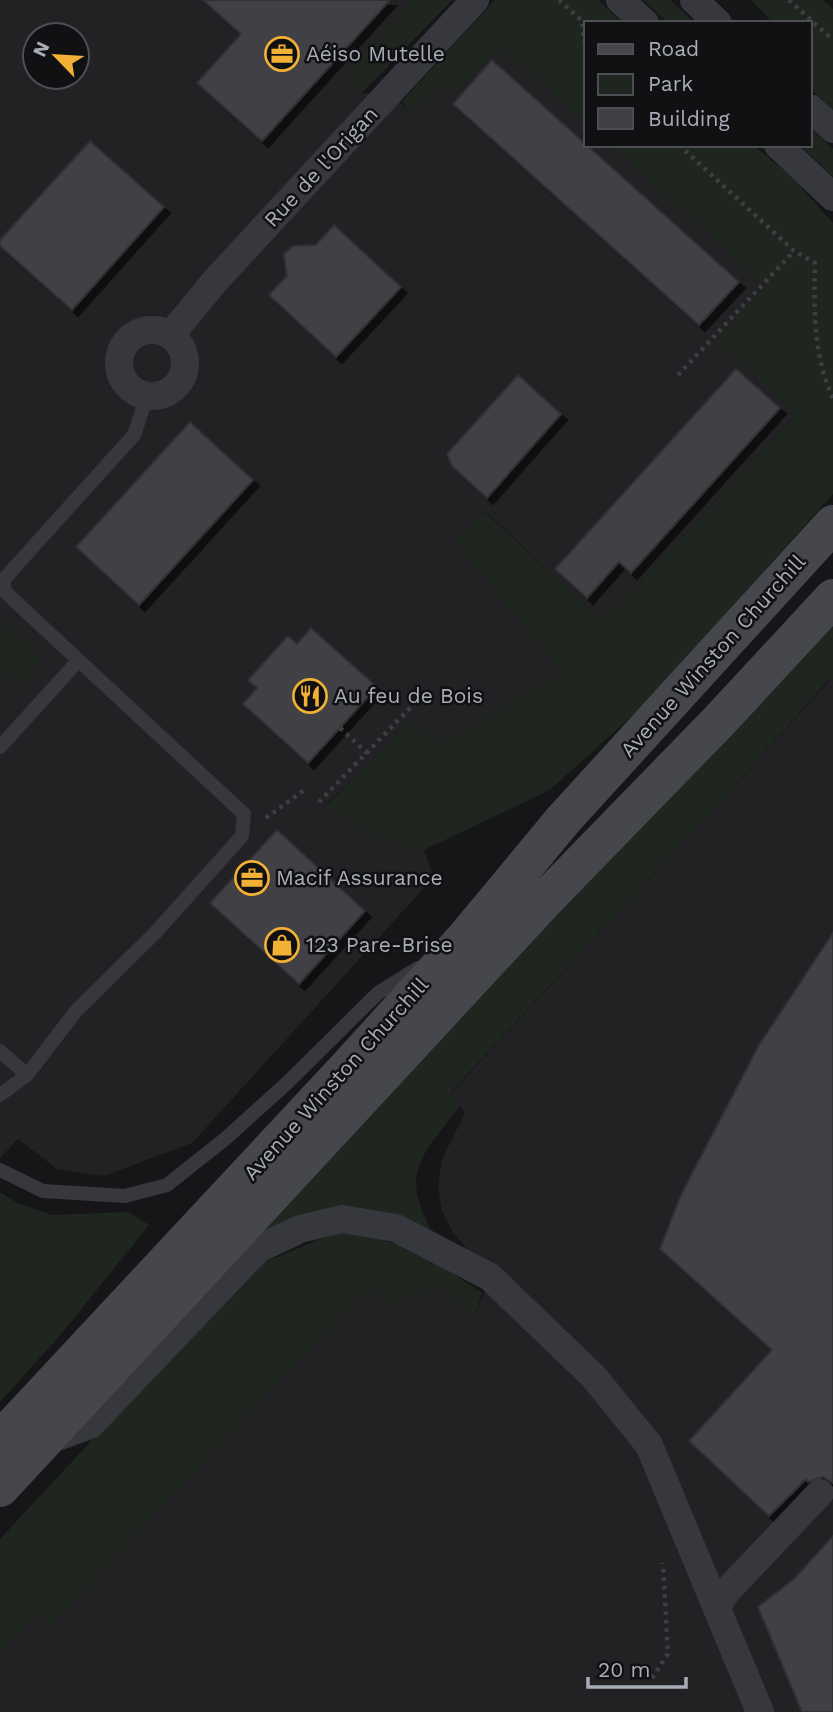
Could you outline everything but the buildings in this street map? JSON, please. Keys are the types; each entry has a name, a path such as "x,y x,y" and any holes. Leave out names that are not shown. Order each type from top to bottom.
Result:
{"main road":[{"name":"Avenue Winston Churchill","path":"0,1440 171,1260 466,937 563,820 833,524"},
{"name":"Avenue Winston Churchill","path":"0,1488 542,903 719,721 833,598"}],"street":[{"name":"Rue de l'Origan","path":"170,336 215,281 475,0"},
{"path":"620,0 643,21"},
{"path":"694,0 716,21"},
{"path":"812,110 833,129"},
{"path":"780,147 833,197"},
{"path":"149,330 170,336 183,354 183,376 169,392 147,396 137,393 122,379 119,358 130,338 149,330"},
{"path":"43,1443 90,1425 258,1249 300,1229 342,1219 396,1228 490,1277 594,1377 626,1414 649,1446 760,1712"},
{"path":"717,1606 726,1592 820,1493"}],"lane":[{"path":"0,1094 27,1075 76,1011 155,933 242,836 244,814 77,662 4,591 4,579 134,435 147,396"},
{"path":"0,747 77,662"},
{"path":"0,1170 43,1191 125,1196 167,1185 266,1102 378,993 466,937"},
{"path":"0,1051 27,1075"}],"path":[{"path":"559,0 582,21 584,38"},
{"path":"789,0 833,40"},
{"path":"681,147 794,251 815,263 816,346 823,377 833,398"},
{"path":"678,375 794,251"},
{"path":"319,802 415,703"},
{"path":"340,728 367,753"},
{"path":"243,823 271,816 304,790"},
{"path":"652,1678 668,1654 663,1563 668,1560"}],"shaded area":[{"path":"0,0 413,0 403,12 361,94 390,90 408,111 440,85 453,94 501,47 584,122 584,147 612,147 767,286 717,341 797,414 603,622 486,512 455,542 563,672 462,732 434,744 409,719 370,763 324,806 384,840 424,850 434,877 192,1143 104,1176 57,1169 18,1139 0,1158"},
{"path":"831,678 833,1712 0,1712 0,1653 38,1612 51,1625 368,1287 391,1304 439,1288 475,1316 490,1277 453,1232 442,1211 438,1187 442,1159 465,1113 450,1094 716,807"}],"green space":[{"path":"413,0 452,0 361,94 345,74"},
{"path":"495,0 598,0 621,21 584,21 584,122 501,47 453,94 440,86 408,111 402,101"},
{"path":"643,0 670,0 693,21 666,21"},
{"path":"751,0 823,0 833,9 833,110 812,90 812,21 771,21"},
{"path":"812,130 833,149 833,177 802,147 812,147"},
{"path":"612,147 755,147 791,176 833,223 833,494 644,705 550,790 424,850 384,840 324,807 370,763 409,719 434,744 462,732 563,672 454,542 485,512 603,622 797,414 716,341 766,286"},
{"path":"0,618 44,659 18,687 0,671"},
{"path":"833,621 833,682 830,678 716,807 450,1093 460,1106 426,1152 416,1180 423,1213 434,1235 306,1214 257,1233"},
{"path":"0,1192 18,1203 52,1215 128,1212 149,1225 63,1332 0,1402"},
{"path":"344,1233 385,1240 402,1246 448,1271 482,1293 475,1316 439,1288 391,1304 368,1287 50,1626 38,1612 0,1653 0,1539 253,1267 328,1236"}],"place":[{"name":"Aéiso Mutelle","path":"282,54"},
{"name":"Au feu de Bois","path":"310,696"},
{"name":"Macif Assurance","path":"252,878"},
{"name":"123 Pare-Brise","path":"282,945"}]}
